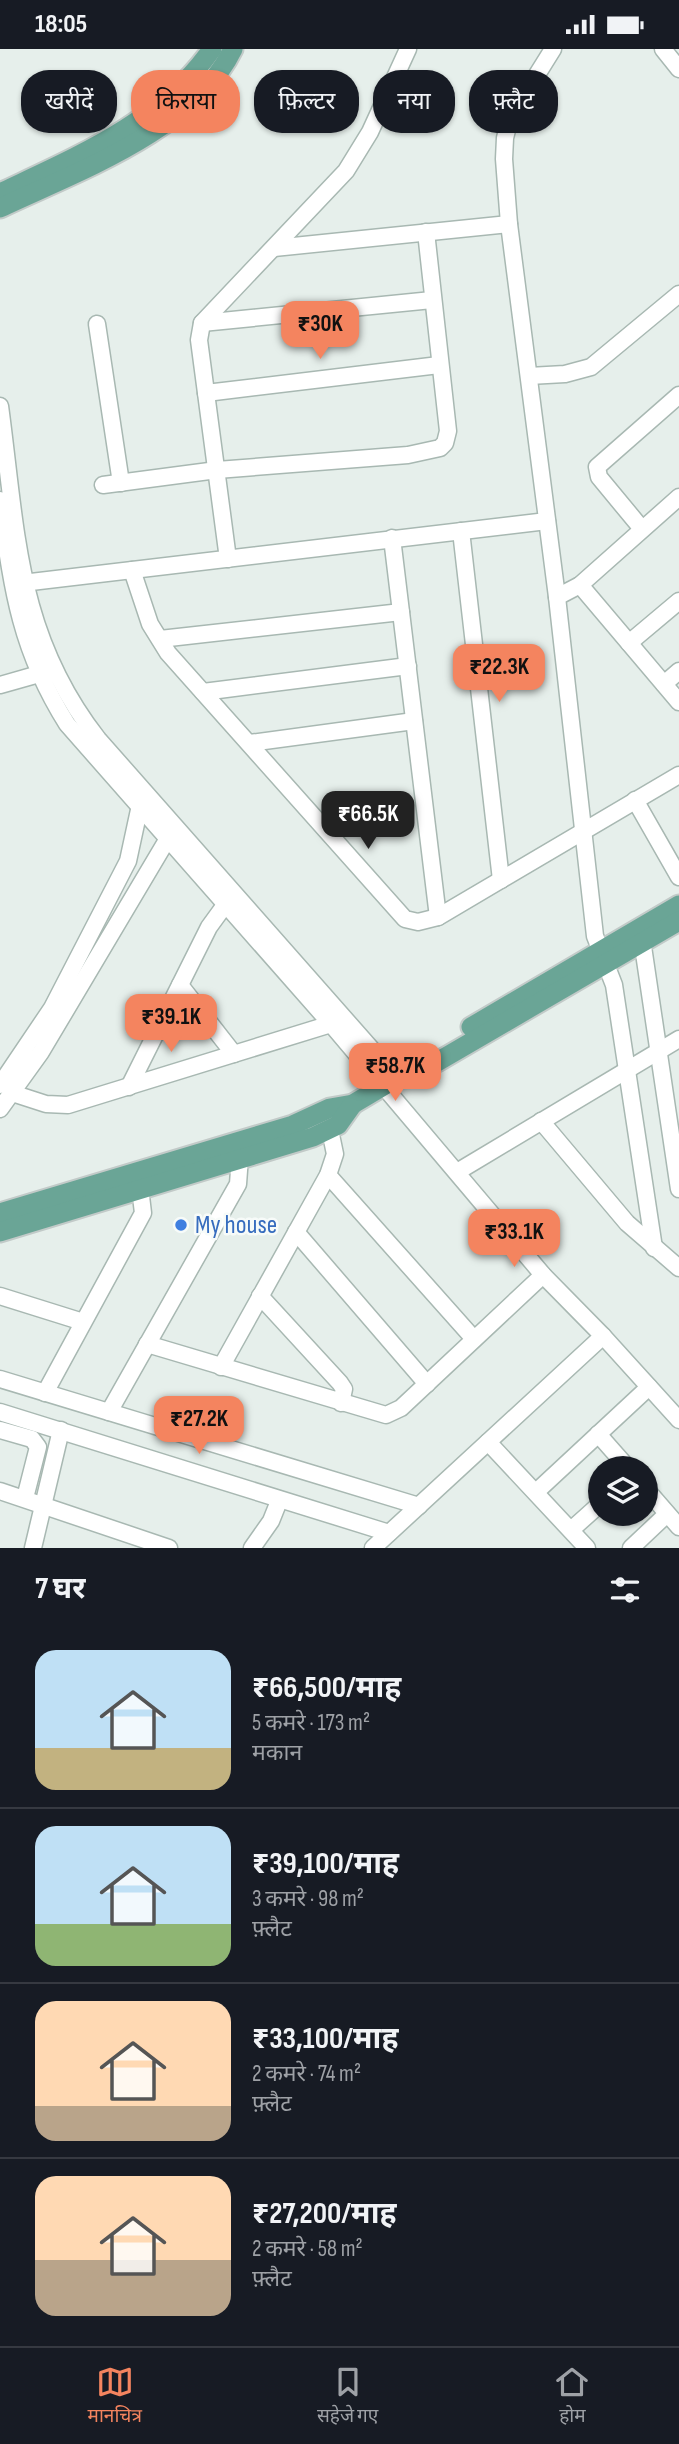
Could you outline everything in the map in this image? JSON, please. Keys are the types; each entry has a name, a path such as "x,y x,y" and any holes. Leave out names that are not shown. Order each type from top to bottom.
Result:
{"main road":[{"path":"0,193 130,128 192,76 212,49"},
{"path":"0,208 110,157 158,128 195,98 225,65 233,49"},
{"path":"0,1213 293,1125 330,1108 353,1104 417,1066 428,1052 642,934 679,905"},
{"path":"642,934 679,921"},
{"path":"0,1232 330,1130 344,1120 353,1104"}],"street":[{"path":"228,559 199,339 202,323 332,188 357,155 408,49"},
{"path":"553,49 516,106 507,128 505,159 509,224 584,830 602,957 614,985 654,1248"},
{"path":"663,49 678,65"},
{"path":"274,249 509,224"},
{"path":"103,485 217,470 408,455 440,448 446,443 448,431 426,232"},
{"path":"529,376 565,374 591,367 679,294"},
{"path":"202,323 432,300"},
{"path":"97,324 121,483"},
{"path":"206,393 439,366"},
{"path":"642,529 599,477 597,467 679,395"},
{"path":"0,406 18,584 17,613 40,674 67,724 139,810 331,1024 390,1083"},
{"path":"557,597 580,585 679,497"},
{"path":"0,499 18,584 35,627 63,689 98,739 167,815 390,1083 457,1172 543,1275 679,1420"},
{"path":"18,584 547,521"},
{"path":"461,531 501,880"},
{"path":"392,538 438,917"},
{"path":"132,570 150,624 160,639 203,692 405,919 418,922 438,917 679,775"},
{"path":"580,585 679,702"},
{"path":"629,643 679,601"},
{"path":"160,639 401,612"},
{"path":"203,692 408,666"},
{"path":"664,684 679,671"},
{"path":"0,685 40,674"},
{"path":"250,743 414,720"},
{"path":"635,800 679,877"},
{"path":"0,1109 16,1063 52,1008 128,862 139,810"},
{"path":"155,827 167,815"},
{"path":"6,1089 41,1052 167,840"},
{"path":"129,1087 209,927 225,905"},
{"path":"642,934 679,1189"},
{"path":"180,985 234,1054"},
{"path":"6,1089 46,1104 68,1105 331,1024"},
{"path":"457,1172 679,1039"},
{"path":"0,1058 16,1063"},
{"path":"541,1121 627,1223 679,1268"},
{"path":"221,1367 328,1175 335,1154 330,1130"},
{"path":"109,1412 238,1184 240,1157"},
{"path":"328,1175 474,1339"},
{"path":"45,1393 143,1213 140,1188"},
{"path":"296,1232 427,1384"},
{"path":"147,1344 386,1415 401,1408 543,1275"},
{"path":"0,1296 83,1322"},
{"path":"260,1296 340,1383 344,1389 341,1403"},
{"path":"0,1412 279,1501 383,1542 603,1336"},
{"path":"0,1379 419,1506"},
{"path":"536,1492 649,1387"},
{"path":"0,1430 32,1439 38,1447 25,1498"},
{"path":"33,1548 61,1430"},
{"path":"598,1434 617,1456"},
{"path":"488,1442 587,1548"},
{"path":"0,1491 141,1543 169,1548"},
{"path":"252,1548 271,1521 279,1501"},
{"path":"658,1503 679,1527"},
{"path":"631,1548 667,1514"},
{"path":"571,1530 588,1515"}],"place":[{"name":"My house","path":"181,1225"}]}
